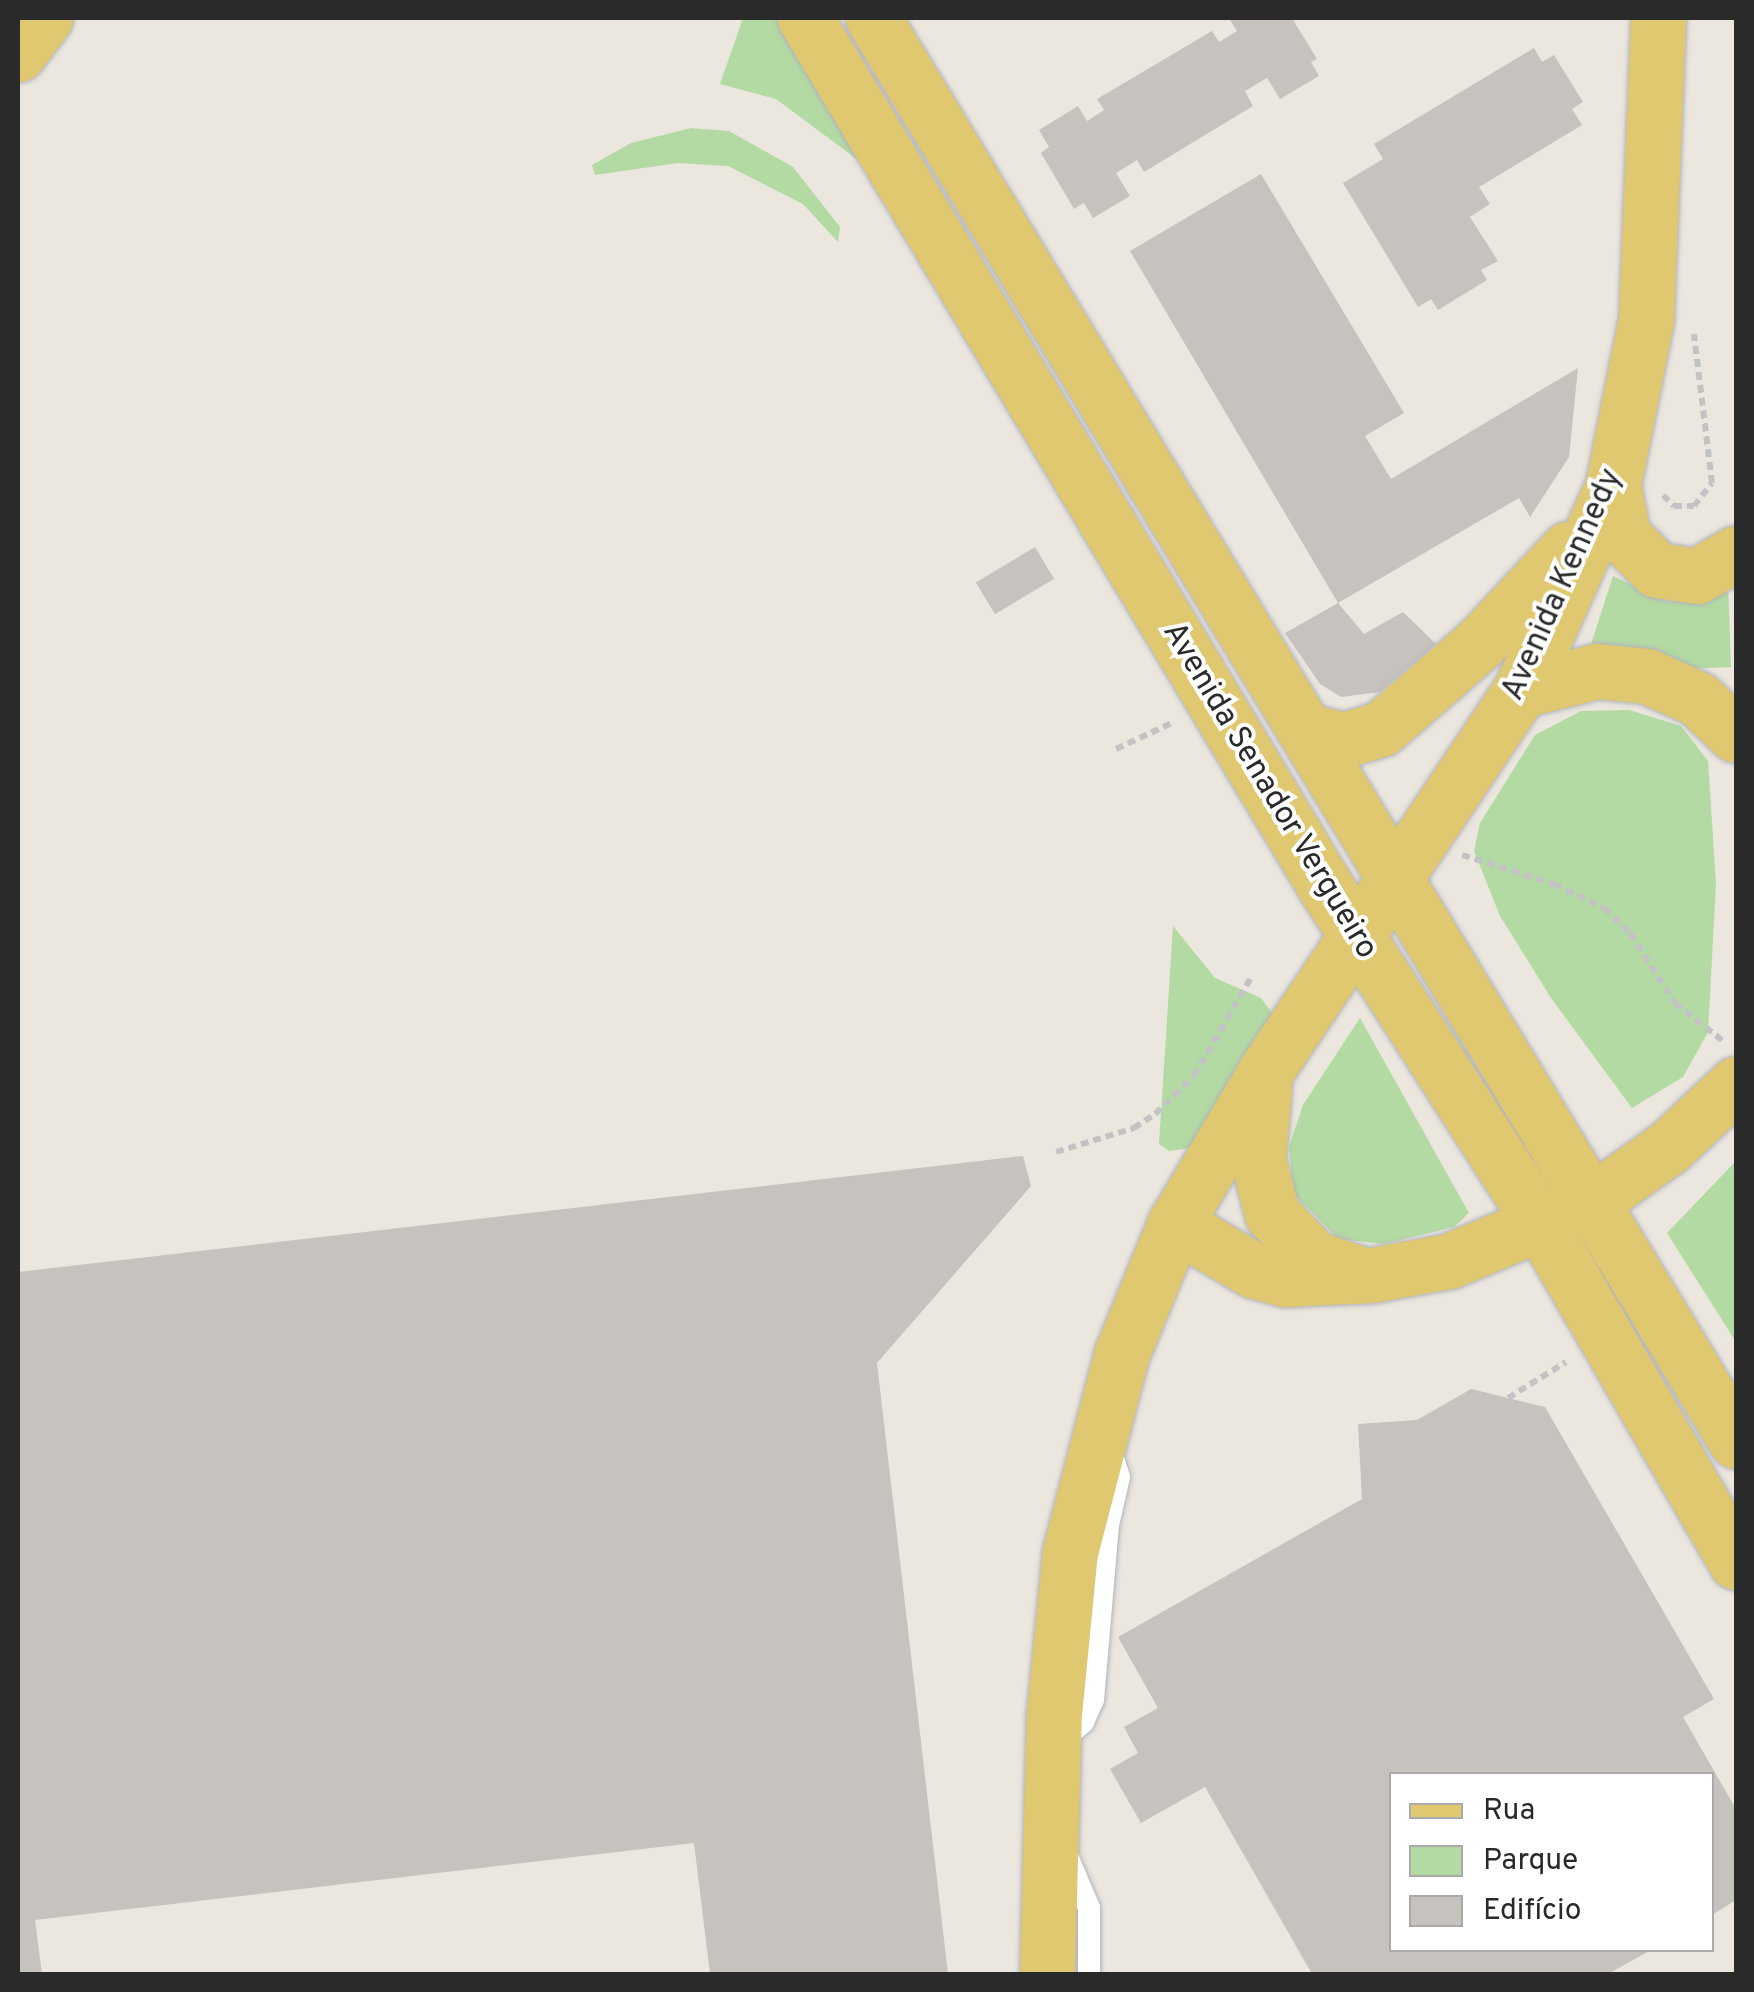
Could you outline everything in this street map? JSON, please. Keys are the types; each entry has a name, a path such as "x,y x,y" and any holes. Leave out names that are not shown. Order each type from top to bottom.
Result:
{"main road":[{"path":"18,54 45,18"},
{"name":"Avenida Senador Vergueiro","path":"805,18 1356,936 1542,1226 1736,1562"},
{"name":"Avenida Senador Vergueiro","path":"873,18 1306,732 1409,861 1591,1202 1736,1441"},
{"name":"Avenida Kennedy","path":"1047,1974 1053,1748 1070,1552 1122,1353 1175,1224 1269,1066 1521,690 1626,490 1646,320 1658,18"},
{"path":"1306,732 1352,740 1390,722 1506,616 1626,490"},
{"path":"1626,490 1623,536 1657,570 1698,576 1736,553"},
{"path":"1521,690 1598,671 1647,676 1698,699 1736,735"},
{"path":"1269,1066 1257,1136 1272,1214 1314,1258 1372,1276"},
{"path":"1175,1224 1270,1275 1372,1276 1478,1253 1591,1202 1670,1146 1736,1084"}],"lane":[{"path":"1051,1823 1089,1908 1089,1974"}],"path":[{"path":"1626,490 1688,508 1703,502 1712,482 1694,342 1685,378"},
{"path":"1409,861 1554,884 1604,908 1630,933 1676,1003 1736,1050"},
{"path":"1056,1152 1134,1128 1155,1114 1194,1076 1252,976"},
{"path":"1508,1398 1607,1337"}],"green space":[{"path":"743,18 779,18 870,169 776,99 720,84"},
{"path":"691,128 729,131 793,167 840,227 838,242 803,204 728,166 678,163 595,175 592,165 631,143"},
{"path":"1613,576 1666,601 1686,601 1728,582 1731,667 1686,669 1591,644"},
{"path":"1629,710 1681,726 1708,761 1716,884 1708,1032 1683,1077 1632,1108 1551,998 1500,916 1474,851 1480,823 1535,735 1581,711"},
{"path":"1173,926 1215,978 1261,998 1275,1017 1192,1148 1169,1151 1159,1144"},
{"path":"1360,1018 1469,1213 1454,1227 1384,1244 1338,1239 1293,1193 1289,1147 1303,1105"},
{"path":"1736,1161 1736,1342 1667,1233"}],"building":[{"path":"1229,18 1292,18 1317,59 1311,62 1319,76 1280,99 1267,78 1245,91 1253,106 1144,172 1137,160 1116,173 1130,196 1093,218 1084,203 1074,209 1041,153 1049,147 1039,130 1078,106 1087,121 1104,110 1097,99 1212,31 1219,42 1237,31"},
{"path":"1534,48 1542,62 1554,55 1583,102 1572,109 1582,125 1479,187 1490,204 1470,217 1498,261 1481,270 1487,280 1438,310 1431,299 1418,307 1343,183 1383,159 1374,144"},
{"path":"1261,174 1404,413 1365,436 1391,479 1578,368 1569,457 1530,517 1519,498 1338,603 1130,251"},
{"path":"1035,547 1054,579 995,614 976,583"},
{"path":"1338,603 1364,634 1403,612 1436,644 1380,692 1341,697 1320,684 1285,633"},
{"path":"1023,1156 1031,1186 877,1363 948,1974 710,1974 694,1843 35,1920 42,1974 18,1974 18,1272"},
{"path":"1471,1389 1545,1407 1714,1699 1683,1717 1736,1809 1736,1900 1714,1914 1714,1772 1389,1772 1389,1952 1647,1952 1608,1974 1312,1974 1205,1787 1141,1823 1110,1769 1138,1753 1124,1727 1158,1708 1118,1637 1362,1499 1358,1424 1417,1420"}]}
